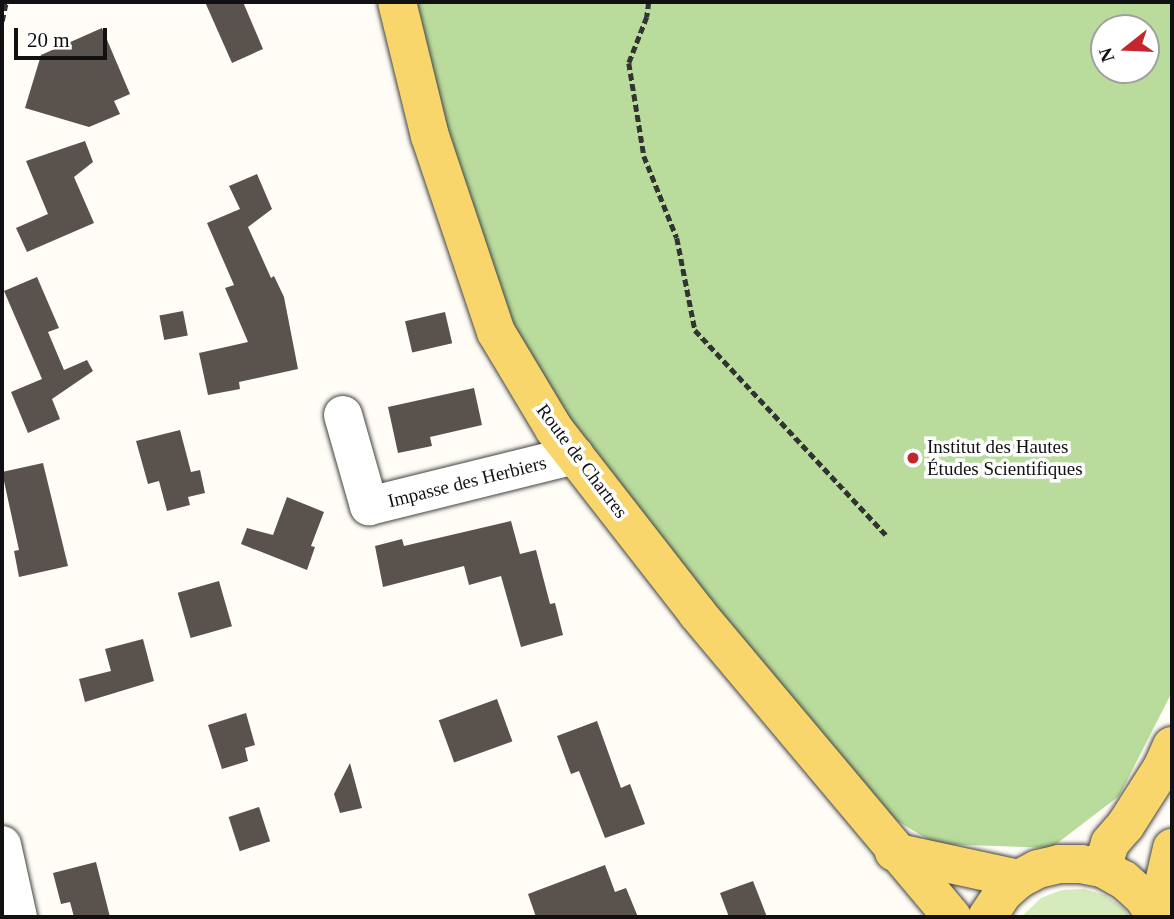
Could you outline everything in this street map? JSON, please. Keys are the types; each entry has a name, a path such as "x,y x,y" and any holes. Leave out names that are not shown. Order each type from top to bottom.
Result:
{"main road":[{"name":"Route de Chartres","path":"397,2 430,136 496,332 554,429 696,613 894,852 952,917"},
{"path":"1102,868 1110,843 1132,815 1162,768 1172,746"},
{"path":"1156,917 1172,848"},
{"path":"894,852 1019,879"},
{"path":"987,917 1003,893 1019,879 1038,869 1059,864 1102,868 1124,880 1143,897 1156,917"}],"street":[{"name":"Impasse des Herbiers","path":"343,415 369,506 575,455"},
{"path":"2,845 18,917"}],"path":[{"path":"2,21 6,2"},
{"path":"649,2 647,17 629,63 644,156 677,238 695,330 886,535"}],"green space":[{"name":"Institut des Hautes Études Scientifiques","path":"414,2 1172,2 1172,692 1119,796 1051,848 936,844 877,809 593,457 508,320 439,123"},
{"path":"1084,889 1105,895 1123,908 1130,917 1021,917 1041,898 1062,890"}],"building":[{"path":"205,2 243,2 263,49 232,63"},
{"path":"102,28 130,94 114,101 120,114 89,127 25,108 41,55"},
{"path":"85,141 93,162 74,177 94,223 27,252 16,228 48,214 26,161"},
{"path":"257,174 272,209 248,227 271,278 274,276 284,297 298,369 239,382 240,389 208,395 199,353 248,342 225,288 234,285 207,223 240,209 229,186"},
{"path":"37,277 59,328 48,332 64,370 87,360 93,371 52,399 60,419 28,433 11,392 42,379 4,291"},
{"path":"183,311 188,336 164,340 159,316"},
{"path":"445,312 452,343 412,352 405,321"},
{"path":"474,388 482,425 430,437 432,446 398,453 388,407"},
{"path":"180,430 191,472 200,470 205,493 188,497 190,505 167,511 159,481 148,484 136,441"},
{"path":"43,463 68,566 19,577 14,551 19,550 2,472"},
{"path":"287,497 324,512 311,546 315,547 307,570 241,544 247,528 273,535"},
{"path":"511,521 520,554 536,550 550,604 555,603 563,635 521,647 501,576 469,585 464,566 383,587 375,546 402,539 404,546"},
{"path":"219,581 232,626 191,638 178,593"},
{"path":"143,639 154,681 85,702 79,679 111,671 105,649"},
{"path":"497,699 512,741 454,762 439,720"},
{"path":"246,713 255,745 245,748 248,761 222,769 208,725"},
{"path":"597,721 621,788 630,784 645,824 605,838 579,771 571,774 557,736"},
{"path":"350,763 362,808 340,813 334,794"},
{"path":"259,807 270,841 240,851 229,817"},
{"path":"96,862 110,917 74,917 70,902 61,904 53,873"},
{"path":"605,865 615,892 626,888 638,917 536,917 528,894"},
{"path":"753,881 767,917 729,917 720,893"}],"place":[{"name":"Institut des Hautes Études Scientifiques","path":"913,458"}]}
